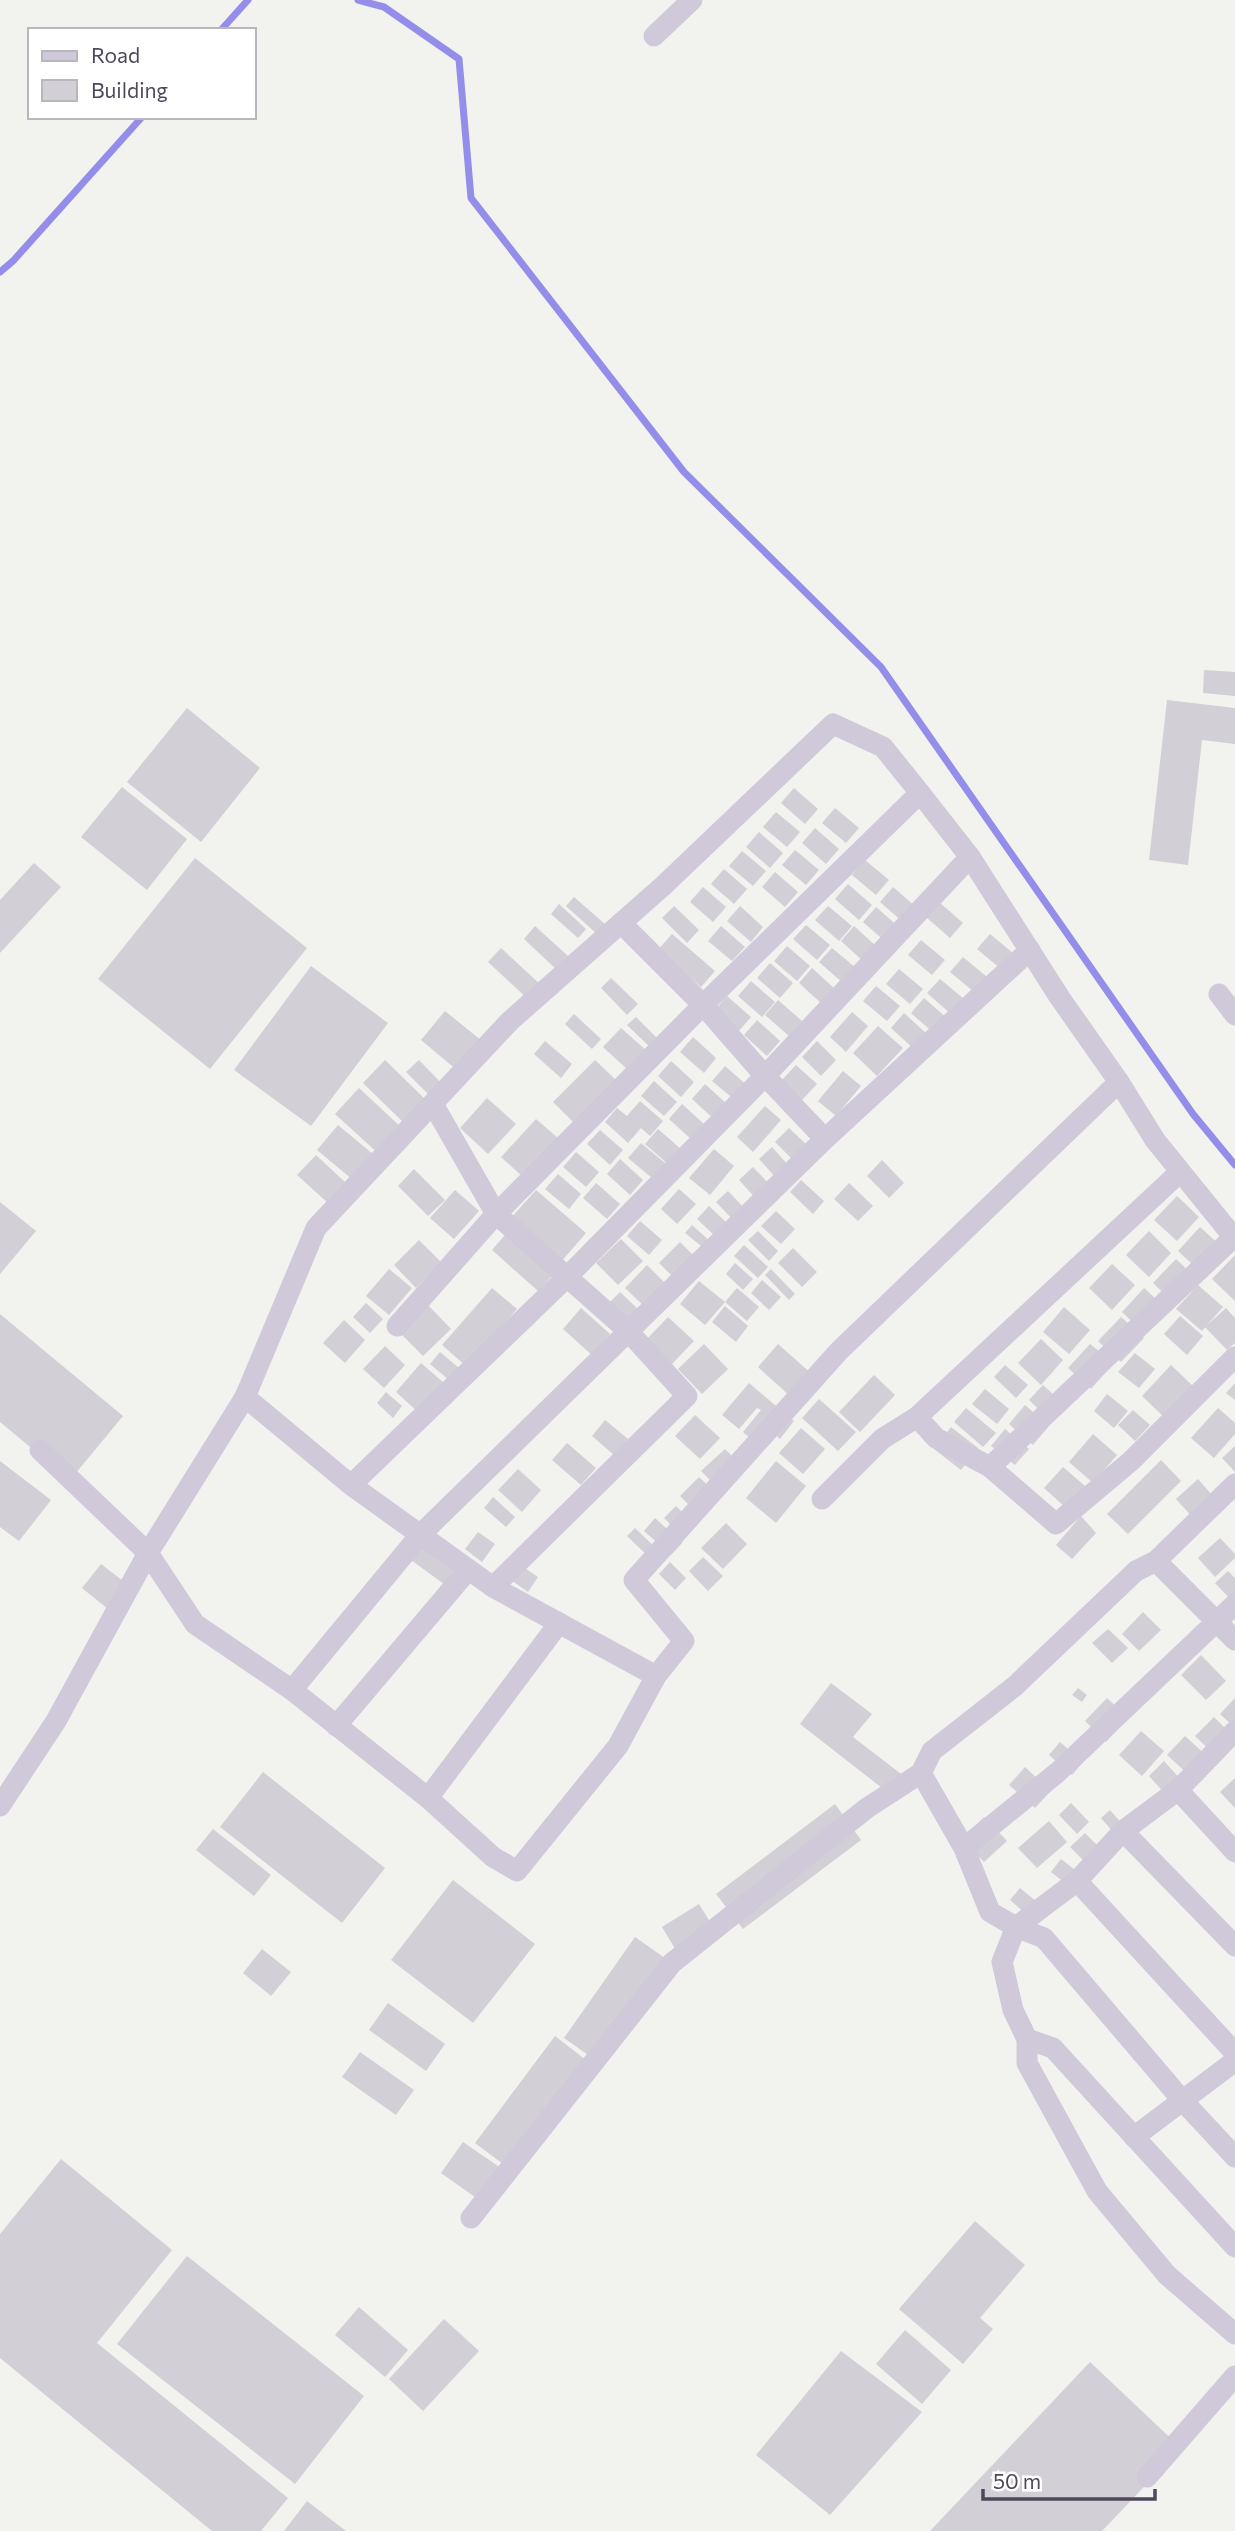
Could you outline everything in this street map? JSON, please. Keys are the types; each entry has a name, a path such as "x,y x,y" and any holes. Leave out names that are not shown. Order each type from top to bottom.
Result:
{"street":[{"path":"653,36 692,0"},
{"path":"0,1806 57,1721 148,1553 245,1397 316,1228 510,1021 621,923 833,724 883,747 970,857 1155,1140 1234,1238 990,1467"},
{"path":"397,1326 496,1214 703,1005 920,793"},
{"path":"351,1485 566,1278 765,1076 970,857"},
{"path":"621,923 703,1005 825,1139"},
{"path":"292,1690 420,1535 825,1139 1030,950"},
{"path":"1219,994 1235,1015"},
{"path":"40,1450 148,1553 195,1624 292,1690 428,1798 493,1857 517,1871 618,1746 656,1676 684,1641 634,1580 839,1351 1119,1082"},
{"path":"433,1104 496,1214 628,1331 687,1396 493,1587"},
{"path":"822,1499 882,1439 917,1417 1180,1172"},
{"path":"917,1417 936,1438 990,1467 1056,1524 1131,1461 1235,1357"},
{"path":"245,1397 351,1485 493,1587 656,1676"},
{"path":"471,2218 672,1963 867,1808 921,1773 932,1751 1015,1686 1136,1571 1156,1561 1235,1484"},
{"path":"1156,1561 1235,1640"},
{"path":"336,1726 468,1570"},
{"path":"964,1848 1058,1772 1235,1604"},
{"path":"428,1798 559,1623"},
{"path":"1235,1731 1178,1790 1123,1831 1077,1881 1016,1927 1002,1962 1013,2010 1027,2039 1027,2063 1097,2191 1167,2275 1235,2334"},
{"path":"921,1773 964,1848 990,1912 1016,1927 1044,1938 1182,2100 1235,2157"},
{"path":"1178,1790 1235,1852"},
{"path":"1123,1831 1235,1946"},
{"path":"1077,1881 1235,2053"},
{"path":"1027,2039 1053,2048 1235,2247"},
{"path":"1134,2137 1235,2061"},
{"path":"1147,2477 1235,2376"}],"building":[{"path":"1204,670 1235,672 1235,696 1203,693"},
{"path":"1167,700 1235,708 1235,744 1202,740 1188,865 1149,860"},
{"path":"187,708 260,768 201,842 127,782"},
{"path":"122,787 187,839 147,890 81,837"},
{"path":"794,788 818,809 805,824 781,803"},
{"path":"835,808 859,828 846,843 822,823"},
{"path":"776,812 800,832 787,847 763,827"},
{"path":"815,828 839,849 826,864 802,843"},
{"path":"759,832 783,853 770,868 746,847"},
{"path":"795,850 819,870 806,885 782,865"},
{"path":"742,851 766,871 753,886 729,866"},
{"path":"195,858 307,948 210,1069 98,979"},
{"path":"865,860 889,880 876,895 852,875"},
{"path":"34,863 61,887 0,953 0,900"},
{"path":"724,869 747,889 734,904 711,884"},
{"path":"775,872 798,892 785,907 762,887"},
{"path":"848,884 872,905 859,920 835,899"},
{"path":"703,887 726,907 713,922 690,902"},
{"path":"893,887 917,908 904,923 880,902"},
{"path":"574,897 606,925 597,934 566,906"},
{"path":"939,902 963,923 950,938 926,917"},
{"path":"559,904 586,929 578,938 551,914"},
{"path":"674,906 699,930 687,943 662,918"},
{"path":"740,906 763,927 751,942 727,921"},
{"path":"828,906 852,926 839,941 815,920"},
{"path":"876,907 900,928 887,943 863,922"},
{"path":"806,925 830,945 817,960 793,939"},
{"path":"535,926 569,957 557,970 524,939"},
{"path":"721,926 745,947 732,961 708,941"},
{"path":"854,926 877,947 864,962 841,941"},
{"path":"672,934 715,971 701,987 658,950"},
{"path":"990,934 1014,954 1001,969 977,949"},
{"path":"921,940 945,960 932,975 908,955"},
{"path":"787,946 810,966 797,981 774,961"},
{"path":"501,948 542,986 529,1000 488,962"},
{"path":"832,948 856,968 843,983 819,962"},
{"path":"963,957 987,977 974,992 950,972"},
{"path":"770,963 793,983 780,998 757,978"},
{"path":"311,966 388,1023 311,1126 234,1070"},
{"path":"812,968 835,989 822,1004 799,983"},
{"path":"899,969 923,989 910,1004 886,984"},
{"path":"611,978 638,1004 627,1015 601,988"},
{"path":"940,979 964,999 951,1014 927,993"},
{"path":"751,981 775,1002 762,1017 738,996"},
{"path":"876,986 900,1006 887,1021 863,1001"},
{"path":"727,996 751,1017 738,1032 714,1011"},
{"path":"924,998 948,1019 935,1034 911,1013"},
{"path":"778,1000 802,1021 789,1036 765,1015"},
{"path":"445,1011 482,1041 458,1071 421,1040"},
{"path":"852,1012 868,1026 846,1052 830,1037"},
{"path":"904,1013 927,1034 914,1049 891,1028"},
{"path":"574,1014 601,1039 592,1049 565,1024"},
{"path":"636,1017 661,1042 653,1050 627,1025"},
{"path":"757,1020 780,1041 767,1056 744,1035"},
{"path":"878,1026 903,1048 877,1076 853,1053"},
{"path":"621,1028 647,1051 629,1071 603,1047"},
{"path":"693,1037 716,1058 704,1073 680,1052"},
{"path":"545,1041 572,1064 561,1078 534,1054"},
{"path":"817,1041 836,1060 821,1076 802,1057"},
{"path":"385,1060 429,1103 407,1126 363,1083"},
{"path":"419,1060 445,1087 433,1099 406,1072"},
{"path":"595,1060 618,1082 576,1125 553,1102"},
{"path":"671,1061 694,1082 681,1097 658,1076"},
{"path":"796,1065 817,1084 802,1100 781,1081"},
{"path":"725,1066 749,1087 736,1101 712,1081"},
{"path":"843,1071 861,1086 836,1116 818,1101"},
{"path":"654,1081 677,1102 664,1116 641,1096"},
{"path":"705,1084 728,1105 715,1120 692,1099"},
{"path":"359,1088 404,1130 380,1155 335,1114"},
{"path":"487,1098 516,1124 488,1154 460,1128"},
{"path":"640,1101 663,1121 650,1136 641,1128 628,1143 605,1122 617,1108 627,1116"},
{"path":"682,1104 705,1125 692,1140 669,1119"},
{"path":"765,1106 781,1120 753,1152 737,1137"},
{"path":"536,1119 558,1138 522,1176 501,1157"},
{"path":"338,1125 374,1155 353,1180 317,1150"},
{"path":"789,1128 807,1145 793,1160 775,1142"},
{"path":"658,1129 682,1150 669,1165 645,1144"},
{"path":"600,1130 623,1150 610,1165 587,1144"},
{"path":"641,1143 665,1163 652,1178 628,1158"},
{"path":"772,1147 789,1166 776,1178 759,1159"},
{"path":"714,1149 734,1166 710,1195 689,1178"},
{"path":"576,1152 599,1172 586,1187 563,1167"},
{"path":"316,1155 346,1183 328,1203 297,1175"},
{"path":"620,1159 643,1180 630,1195 607,1174"},
{"path":"882,1160 904,1183 889,1198 867,1176"},
{"path":"753,1167 772,1187 758,1201 739,1180"},
{"path":"414,1169 445,1200 428,1216 398,1186"},
{"path":"558,1174 581,1194 569,1209 545,1189"},
{"path":"801,1180 824,1201 813,1214 790,1192"},
{"path":"596,1183 620,1204 607,1219 583,1198"},
{"path":"849,1183 873,1206 858,1221 834,1199"},
{"path":"679,1189 696,1204 677,1224 661,1209"},
{"path":"455,1190 479,1211 454,1239 430,1218"},
{"path":"536,1190 586,1233 560,1263 510,1219"},
{"path":"728,1191 746,1210 735,1222 716,1202"},
{"path":"1177,1196 1199,1217 1177,1241 1154,1220"},
{"path":"0,1202 36,1231 0,1274"},
{"path":"709,1206 728,1224 716,1237 697,1219"},
{"path":"776,1211 795,1229 781,1244 761,1226"},
{"path":"640,1221 662,1240 649,1255 627,1236"},
{"path":"692,1225 712,1243 706,1250 685,1233"},
{"path":"1200,1227 1224,1249 1202,1273 1178,1251"},
{"path":"758,1231 778,1251 769,1261 748,1240"},
{"path":"1149,1231 1171,1253 1149,1277 1126,1255"},
{"path":"505,1235 552,1276 538,1291 492,1250"},
{"path":"621,1239 643,1261 618,1285 596,1263"},
{"path":"419,1240 441,1262 416,1288 394,1265"},
{"path":"680,1242 698,1260 677,1281 659,1263"},
{"path":"744,1245 768,1267 758,1278 734,1256"},
{"path":"793,1248 817,1272 802,1287 778,1263"},
{"path":"1235,1255 1235,1301 1212,1279"},
{"path":"1176,1259 1199,1281 1176,1305 1153,1283"},
{"path":"735,1263 753,1279 743,1290 726,1274"},
{"path":"1112,1264 1135,1285 1112,1310 1089,1288"},
{"path":"647,1265 667,1285 646,1308 625,1288"},
{"path":"389,1269 412,1288 389,1315 366,1296"},
{"path":"771,1269 795,1294 789,1300 765,1275"},
{"path":"762,1280 781,1297 769,1310 751,1293"},
{"path":"699,1281 725,1302 705,1325 680,1304"},
{"path":"1198,1285 1223,1307 1202,1331 1176,1309"},
{"path":"492,1288 517,1309 467,1367 442,1345"},
{"path":"737,1288 759,1307 747,1321 725,1302"},
{"path":"1144,1288 1167,1309 1145,1334 1122,1312"},
{"path":"620,1292 642,1313 631,1326 608,1304"},
{"path":"366,1303 383,1319 370,1333 353,1317"},
{"path":"428,1305 451,1329 423,1356 400,1333"},
{"path":"725,1306 748,1326 736,1342 712,1322"},
{"path":"1064,1307 1090,1330 1069,1354 1043,1332"},
{"path":"581,1308 610,1334 592,1355 563,1329"},
{"path":"1226,1308 1235,1318 1235,1343 1227,1350 1205,1327"},
{"path":"0,1314 123,1416 70,1480 0,1422"},
{"path":"1180,1316 1203,1336 1187,1355 1164,1334"},
{"path":"668,1317 694,1341 671,1365 646,1340"},
{"path":"1121,1317 1144,1338 1121,1362 1098,1341"},
{"path":"344,1320 365,1340 345,1363 323,1343"},
{"path":"1041,1339 1063,1360 1041,1385 1018,1363"},
{"path":"704,1344 728,1369 702,1394 678,1369"},
{"path":"778,1344 822,1383 801,1406 758,1367"},
{"path":"1090,1344 1114,1363 1091,1389 1068,1368"},
{"path":"385,1346 405,1365 384,1388 363,1369"},
{"path":"440,1352 459,1368 449,1380 430,1364"},
{"path":"1135,1353 1155,1369 1139,1388 1118,1372"},
{"path":"421,1363 444,1383 418,1412 396,1392"},
{"path":"1005,1365 1028,1385 1016,1398 994,1377"},
{"path":"1171,1365 1196,1389 1167,1420 1142,1396"},
{"path":"874,1375 895,1395 860,1432 839,1412"},
{"path":"749,1383 794,1421 780,1439 770,1430 758,1445 743,1432 761,1410 757,1408 739,1429 722,1415"},
{"path":"1235,1383 1235,1400 1226,1393"},
{"path":"1043,1385 1066,1406 1052,1422 1029,1400"},
{"path":"985,1389 1009,1409 997,1424 972,1404"},
{"path":"386,1392 402,1406 393,1418 377,1403"},
{"path":"1107,1394 1128,1411 1114,1428 1094,1411"},
{"path":"819,1399 856,1432 838,1451 802,1418"},
{"path":"1025,1405 1049,1426 1033,1445 1009,1424"},
{"path":"966,1408 996,1433 983,1447 954,1422"},
{"path":"1218,1408 1235,1423 1235,1434 1214,1458 1191,1438"},
{"path":"1133,1410 1150,1425 1135,1441 1118,1425"},
{"path":"695,1415 720,1438 700,1459 675,1436"},
{"path":"605,1420 628,1439 614,1455 592,1436"},
{"path":"951,1427 978,1448 961,1470 934,1449"},
{"path":"801,1428 825,1449 803,1474 779,1453"},
{"path":"1005,1429 1029,1449 1015,1465 991,1446"},
{"path":"1093,1434 1117,1455 1093,1483 1069,1462"},
{"path":"567,1443 596,1468 581,1485 552,1460"},
{"path":"1235,1446 1235,1472 1222,1458"},
{"path":"725,1449 746,1470 723,1493 701,1471"},
{"path":"1161,1460 1181,1481 1128,1534 1107,1514"},
{"path":"0,1461 51,1500 19,1541 0,1527"},
{"path":"776,1461 806,1486 776,1523 746,1498"},
{"path":"1063,1467 1085,1486 1065,1507 1044,1488"},
{"path":"518,1469 541,1490 522,1512 498,1490"},
{"path":"699,1477 719,1496 700,1516 680,1496"},
{"path":"1198,1479 1217,1501 1195,1520 1176,1499"},
{"path":"493,1497 515,1517 506,1527 484,1508"},
{"path":"676,1506 693,1523 681,1535 664,1518"},
{"path":"1081,1516 1096,1533 1072,1559 1056,1545"},
{"path":"655,1518 682,1543 671,1555 644,1531"},
{"path":"726,1523 747,1544 723,1569 701,1548"},
{"path":"635,1528 661,1553 653,1561 627,1536"},
{"path":"478,1532 495,1544 482,1562 465,1549"},
{"path":"1220,1538 1235,1554 1235,1558 1215,1577 1198,1558"},
{"path":"421,1546 454,1570 444,1584 411,1560"},
{"path":"703,1557 723,1576 708,1591 689,1571"},
{"path":"670,1562 686,1578 675,1590 659,1574"},
{"path":"101,1564 127,1584 108,1609 82,1588"},
{"path":"522,1566 538,1577 528,1592 511,1580"},
{"path":"1228,1571 1235,1578 1235,1604 1215,1583"},
{"path":"1143,1612 1161,1630 1139,1651 1122,1634"},
{"path":"1108,1629 1128,1648 1112,1663 1092,1643"},
{"path":"1201,1655 1226,1681 1206,1700 1181,1675"},
{"path":"831,1683 872,1714 853,1737 905,1777 891,1795 800,1724"},
{"path":"1078,1688 1087,1695 1082,1702 1072,1695"},
{"path":"1107,1698 1128,1718 1106,1742 1085,1721"},
{"path":"1235,1698 1235,1728 1220,1714"},
{"path":"1214,1717 1232,1735 1214,1754 1195,1736"},
{"path":"1141,1731 1164,1751 1142,1776 1119,1755"},
{"path":"1185,1736 1207,1756 1189,1775 1167,1755"},
{"path":"1060,1742 1083,1762 1072,1775 1049,1755"},
{"path":"1164,1761 1183,1782 1168,1797 1149,1776"},
{"path":"1025,1767 1051,1791 1035,1808 1009,1785"},
{"path":"263,1772 385,1868 342,1923 220,1827"},
{"path":"1235,1778 1235,1808 1220,1792"},
{"path":"1071,1803 1089,1822 1077,1834 1059,1815"},
{"path":"835,1804 861,1840 743,1929 716,1894"},
{"path":"1110,1810 1130,1833 1121,1841 1101,1818"},
{"path":"984,1817 1007,1841 984,1862 962,1839"},
{"path":"1049,1821 1067,1842 1037,1868 1018,1848"},
{"path":"213,1829 271,1875 254,1896 196,1850"},
{"path":"1085,1833 1107,1855 1092,1869 1070,1847"},
{"path":"1061,1859 1084,1877 1074,1890 1051,1872"},
{"path":"453,1880 535,1944 473,2023 391,1960"},
{"path":"1020,1888 1047,1910 1036,1923 1010,1900"},
{"path":"699,1904 718,1935 680,1957 662,1927"},
{"path":"635,1937 672,1963 601,2064 564,2038"},
{"path":"262,1949 291,1972 271,1996 243,1973"},
{"path":"388,2003 445,2044 426,2071 369,2030"},
{"path":"555,2036 595,2067 515,2173 475,2143"},
{"path":"360,2052 414,2090 396,2115 342,2077"},
{"path":"463,2142 511,2175 489,2207 441,2173"},
{"path":"61,2159 172,2250 97,2343 288,2498 261,2531 212,2531 0,2358 0,2234"},
{"path":"975,2221 1025,2265 980,2318 993,2329 963,2364 899,2309"},
{"path":"187,2256 364,2396 295,2484 117,2344"},
{"path":"359,2307 408,2350 385,2377 335,2335"},
{"path":"444,2319 479,2351 423,2411 389,2379"},
{"path":"905,2330 951,2370 922,2404 876,2364"},
{"path":"841,2351 922,2412 830,2515 756,2455"},
{"path":"1090,2362 1181,2448 1102,2531 930,2531"},
{"path":"307,2501 346,2531 284,2531"}],"waterway":[{"path":"223,28 248,0"},
{"path":"358,0 384,7 459,59 471,198 684,472 881,667 1193,1114 1235,1165"},
{"path":"0,272 13,261 140,119"}]}
